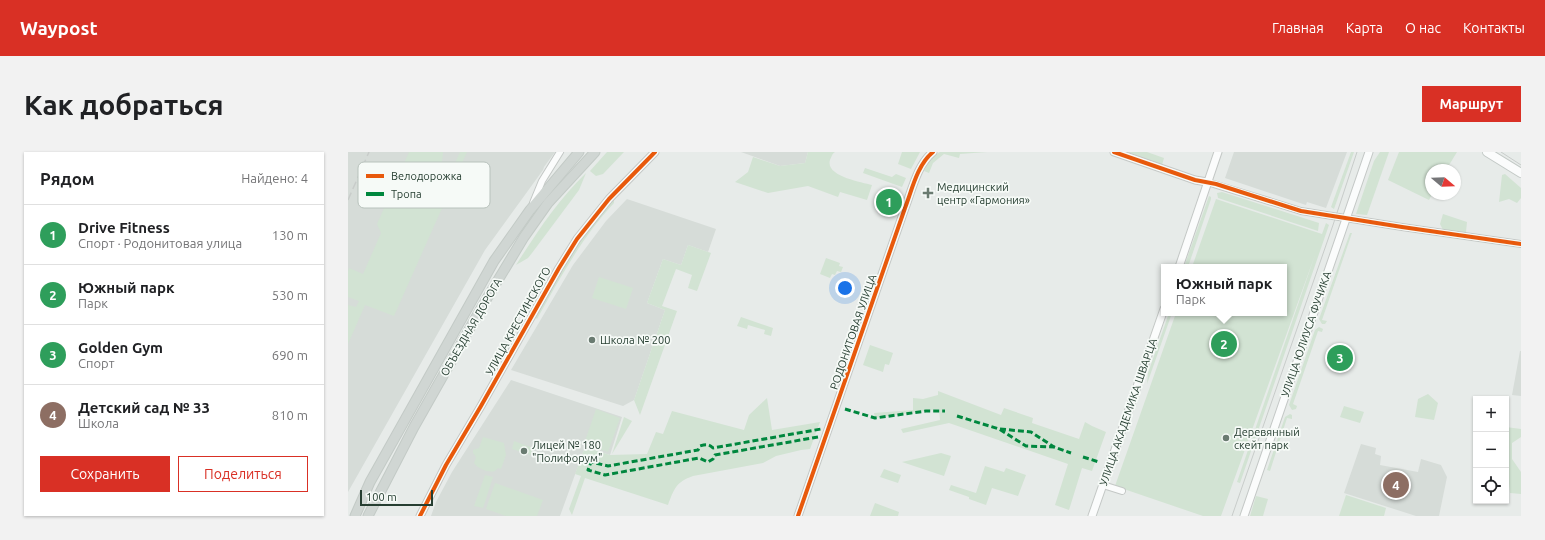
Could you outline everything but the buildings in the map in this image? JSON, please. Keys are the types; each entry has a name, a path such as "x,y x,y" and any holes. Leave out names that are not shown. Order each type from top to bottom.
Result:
{"main road":[{"name":"ОБЪЕЗДНАЯ ДОРОГА","path":"355,516 370,482 494,261 530,210 579,152"},
{"name":"ОБЪЕЗДНАЯ ДОРОГА","path":"368,516 385,480 483,305 520,243 548,203 594,152"},
{"path":"1487,152 1521,173"}],"street":[{"path":"530,210 542,181 560,152"},
{"name":"УЛИЦА КРЕСТИНСКОГО","path":"420,516 446,465 577,239 609,199 655,152"},
{"path":"1114,152 1195,180 1207,182 1301,211 1346,219 1521,244"},
{"path":"1180,264 1218,152"},
{"name":"УЛИЦА ЮЛИУСА ФУЧИКА","path":"1244,516 1369,152"},
{"name":"РОДОНИТОВАЯ УЛИЦА","path":"798,516 905,208 922,165 931,154"},
{"name":"УЛИЦА АКАДЕМИКА ШВАРЦА","path":"1092,516 1162,316"},
{"path":"1102,485 1122,491"}],"shaded area":[{"path":"348,152 555,152 485,250 348,492"},
{"path":"741,152 808,152 805,163 780,166"},
{"path":"1234,152 1347,152 1326,208 1307,202 1306,205 1225,178"},
{"name":"Школа № 200","path":"627,199 716,229 708,252 688,245 681,265 663,259 647,303 665,310 634,400 623,406 511,370 573,265 606,221"},
{"path":"1521,351 1521,396 1512,395"},
{"name":"Лицей № 180 \"Полифорум\"","path":"511,380 622,417 610,455 585,447 560,516 431,516 436,502 452,472"},
{"path":"1361,444 1376,448 1375,454 1381,456 1380,465 1418,472 1421,459 1441,465 1447,477 1439,516 1416,516 1344,493"}],"green space":[{"path":"409,152 443,152 442,162 405,162"},
{"path":"460,152 467,152 463,162 455,162"},
{"path":"607,152 624,152 603,174 596,176 590,171"},
{"path":"808,152 835,152 830,160 830,166 833,170 845,177 872,185 867,200 840,192 838,197 808,186 768,193 735,182 748,172 753,157 780,166 805,163"},
{"path":"902,152 920,152 911,169 898,164"},
{"path":"940,152 987,152 960,154 959,158 944,154 933,163 929,173 924,171 931,157"},
{"path":"1127,152 1147,152 1164,158 1162,165"},
{"path":"1351,152 1354,152 1334,209 1331,207"},
{"path":"1380,152 1389,152 1367,215 1356,214 1374,161"},
{"path":"1399,152 1457,152 1450,164 1425,164 1425,198 1388,180"},
{"path":"865,168 892,177 896,174 906,178 902,187 863,173"},
{"path":"586,173 579,190 532,253 528,258 516,265 557,205"},
{"path":"1505,174 1521,188 1521,198 1517,203 1509,199 1499,202 1502,175"},
{"path":"1222,192 1319,223 1318,231 1218,198 1217,193"},
{"path":"1209,196 1211,199 1189,264 1185,264"},
{"path":"614,199 614,203 602,216 572,258 537,319 535,317 536,314 582,236"},
{"path":"1216,199 1322,234 1326,223 1329,225 1240,483 1237,482 1315,255 1221,516 1203,516 1115,486 1175,316 1287,316 1287,264 1193,264"},
{"path":"384,208 442,208 394,316 365,305 348,344 348,305 356,307 359,301 348,297 348,271 349,268 363,274 381,233 377,224"},
{"path":"1443,214 1467,222 1466,232 1462,233 1443,230 1440,224"},
{"path":"1350,233 1352,233 1322,320 1327,321 1325,324 1322,324 1319,319"},
{"path":"688,245 711,253 697,291 688,288 692,275 676,269 662,306 677,311 640,415 634,400 665,310 647,303 663,259 681,265"},
{"path":"826,258 840,263 839,266 843,267 841,272 837,271 835,275 832,274 830,278 820,274"},
{"path":"599,277 633,288 626,309 592,298"},
{"path":"1168,316 1171,316 1147,384 1148,373"},
{"path":"741,317 773,328 771,336 764,334 765,330 748,325 747,329 737,326"},
{"path":"1319,327 1323,329 1322,332 1318,331 1293,404 1297,406 1296,409 1292,410 1289,405 1315,330"},
{"path":"870,345 893,353 889,365 885,364 883,372 863,365"},
{"path":"938,391 1001,415 1004,408 1033,418 1032,423 1079,439 1085,422 1106,432 1092,471 1082,468 1069,510 1055,505 1068,464 949,423 903,433 901,429 940,420 939,409 875,418 874,413 913,410 913,398 923,399 938,395"},
{"path":"1428,394 1438,403 1434,420 1415,417 1418,399"},
{"path":"767,398 772,430 820,422 810,449 776,456 763,463 687,478 676,487 668,505 585,478 572,515 569,509 581,476 575,474 585,447 610,455 647,454 656,432 663,434 672,411 744,430 749,415"},
{"path":"1344,406 1364,412 1360,423 1340,417"},
{"path":"596,409 620,418 608,452 584,444"},
{"path":"1290,414 1292,415 1292,419 1287,418 1270,471 1267,470 1285,417"},
{"path":"624,417 632,421 612,454"},
{"path":"1509,427 1521,429 1521,437 1512,443 1512,459 1521,472 1521,494 1510,493"},
{"path":"483,437 504,443 506,455 501,469 498,468 495,471 486,471 474,463 476,457 473,450 479,448"},
{"path":"514,441 533,448 531,455 512,449"},
{"path":"941,453 951,456 944,476 902,462"},
{"path":"985,466 1004,472 1006,468 1026,475 1018,496 992,488 986,505 949,490 951,485 976,493"},
{"path":"884,469 901,475 898,483 880,477"},
{"path":"485,475 493,477 483,508 474,506"},
{"path":"495,483 543,500 537,516 506,516 486,509"},
{"path":"1346,495 1386,508 1384,516 1339,516"},
{"path":"1256,496 1268,499 1263,516 1250,516"},
{"path":"875,503 899,512 898,516 870,516"}],"tram line":[{"path":"1232,516 1357,152"},
{"path":"1501,152 1521,165"}],"railway":[{"path":"365,162 369,152"},
{"path":"348,200 358,177"}],"marked path":[{"path":"845,409 875,418 926,411 945,411"},
{"path":"957,416 999,429 1026,446 1054,447 1071,453"},
{"path":"818,437 715,455 713,459 708,462 699,458 605,475 588,470 591,462 608,466 698,450 700,446 704,445 709,445 713,448 821,429"},
{"path":"1000,429 1031,432 1054,447"},
{"path":"1083,457 1099,462"}],"cycle path":[{"path":"420,516 446,465 577,239 609,199 655,152"},
{"path":"798,516 913,186 927,157 933,152"},
{"path":"1114,152 1195,180 1216,184 1301,211 1521,244"}],"place":[{"name":"Медицинский центр «Гармония»","path":"928,193"},
{"name":"Drive Fitness","path":"889,202"},
{"name":"Школа № 200","path":"592,340"},
{"name":"Южный парк","path":"1224,344"},
{"name":"Golden Gym","path":"1340,358"},
{"name":"Деревянный скейт парк","path":"1226,438"},
{"name":"Лицей № 180 \"Полифорум\"","path":"524,451"},
{"name":"Детский сад № 33","path":"1396,485"}]}
